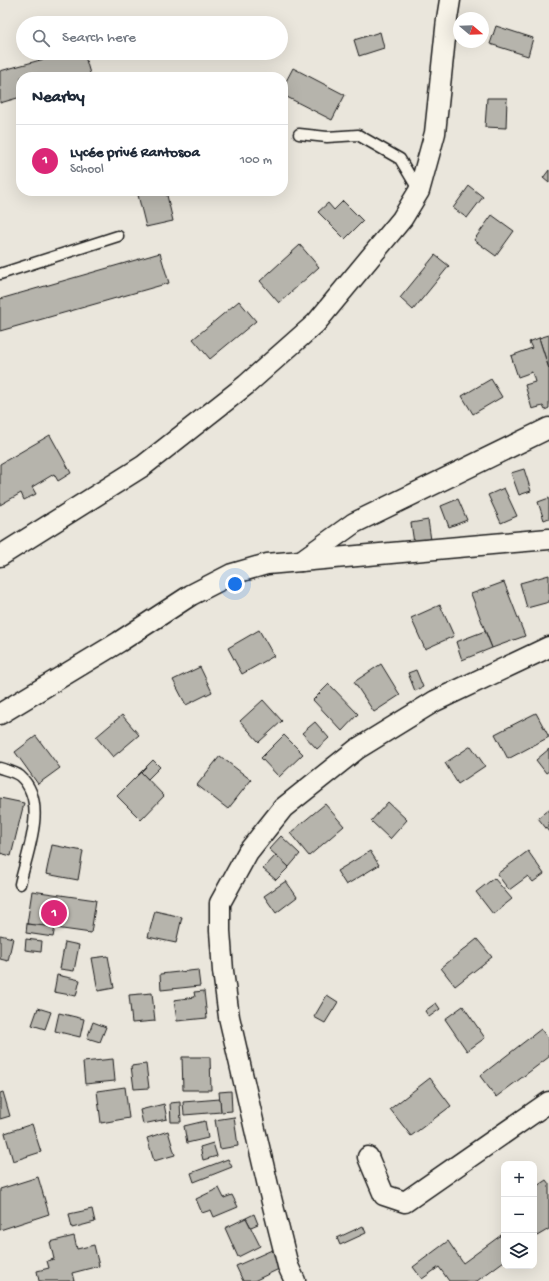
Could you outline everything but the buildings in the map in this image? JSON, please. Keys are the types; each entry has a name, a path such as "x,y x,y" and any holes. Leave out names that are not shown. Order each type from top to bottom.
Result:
{"street":[{"path":"0,556 143,466 246,385 316,323 402,219 419,190 435,133 450,0"},
{"path":"300,561 354,523 549,428"},
{"path":"0,714 119,642 191,595 232,574 267,564 549,539"},
{"path":"295,1281 288,1266 269,1190 229,1017 223,971 220,931 220,903 248,852 283,808 357,749 435,701 549,647"},
{"path":"368,1157 384,1195 405,1202 549,1102"}],"lane":[{"path":"299,134 327,137 358,135 400,159 419,190"},
{"path":"0,274 118,236"},
{"path":"0,768 20,776 34,795 36,814 20,884"}],"place":[{"name":"Lycée privé Rantosoa","path":"54,913"}]}
